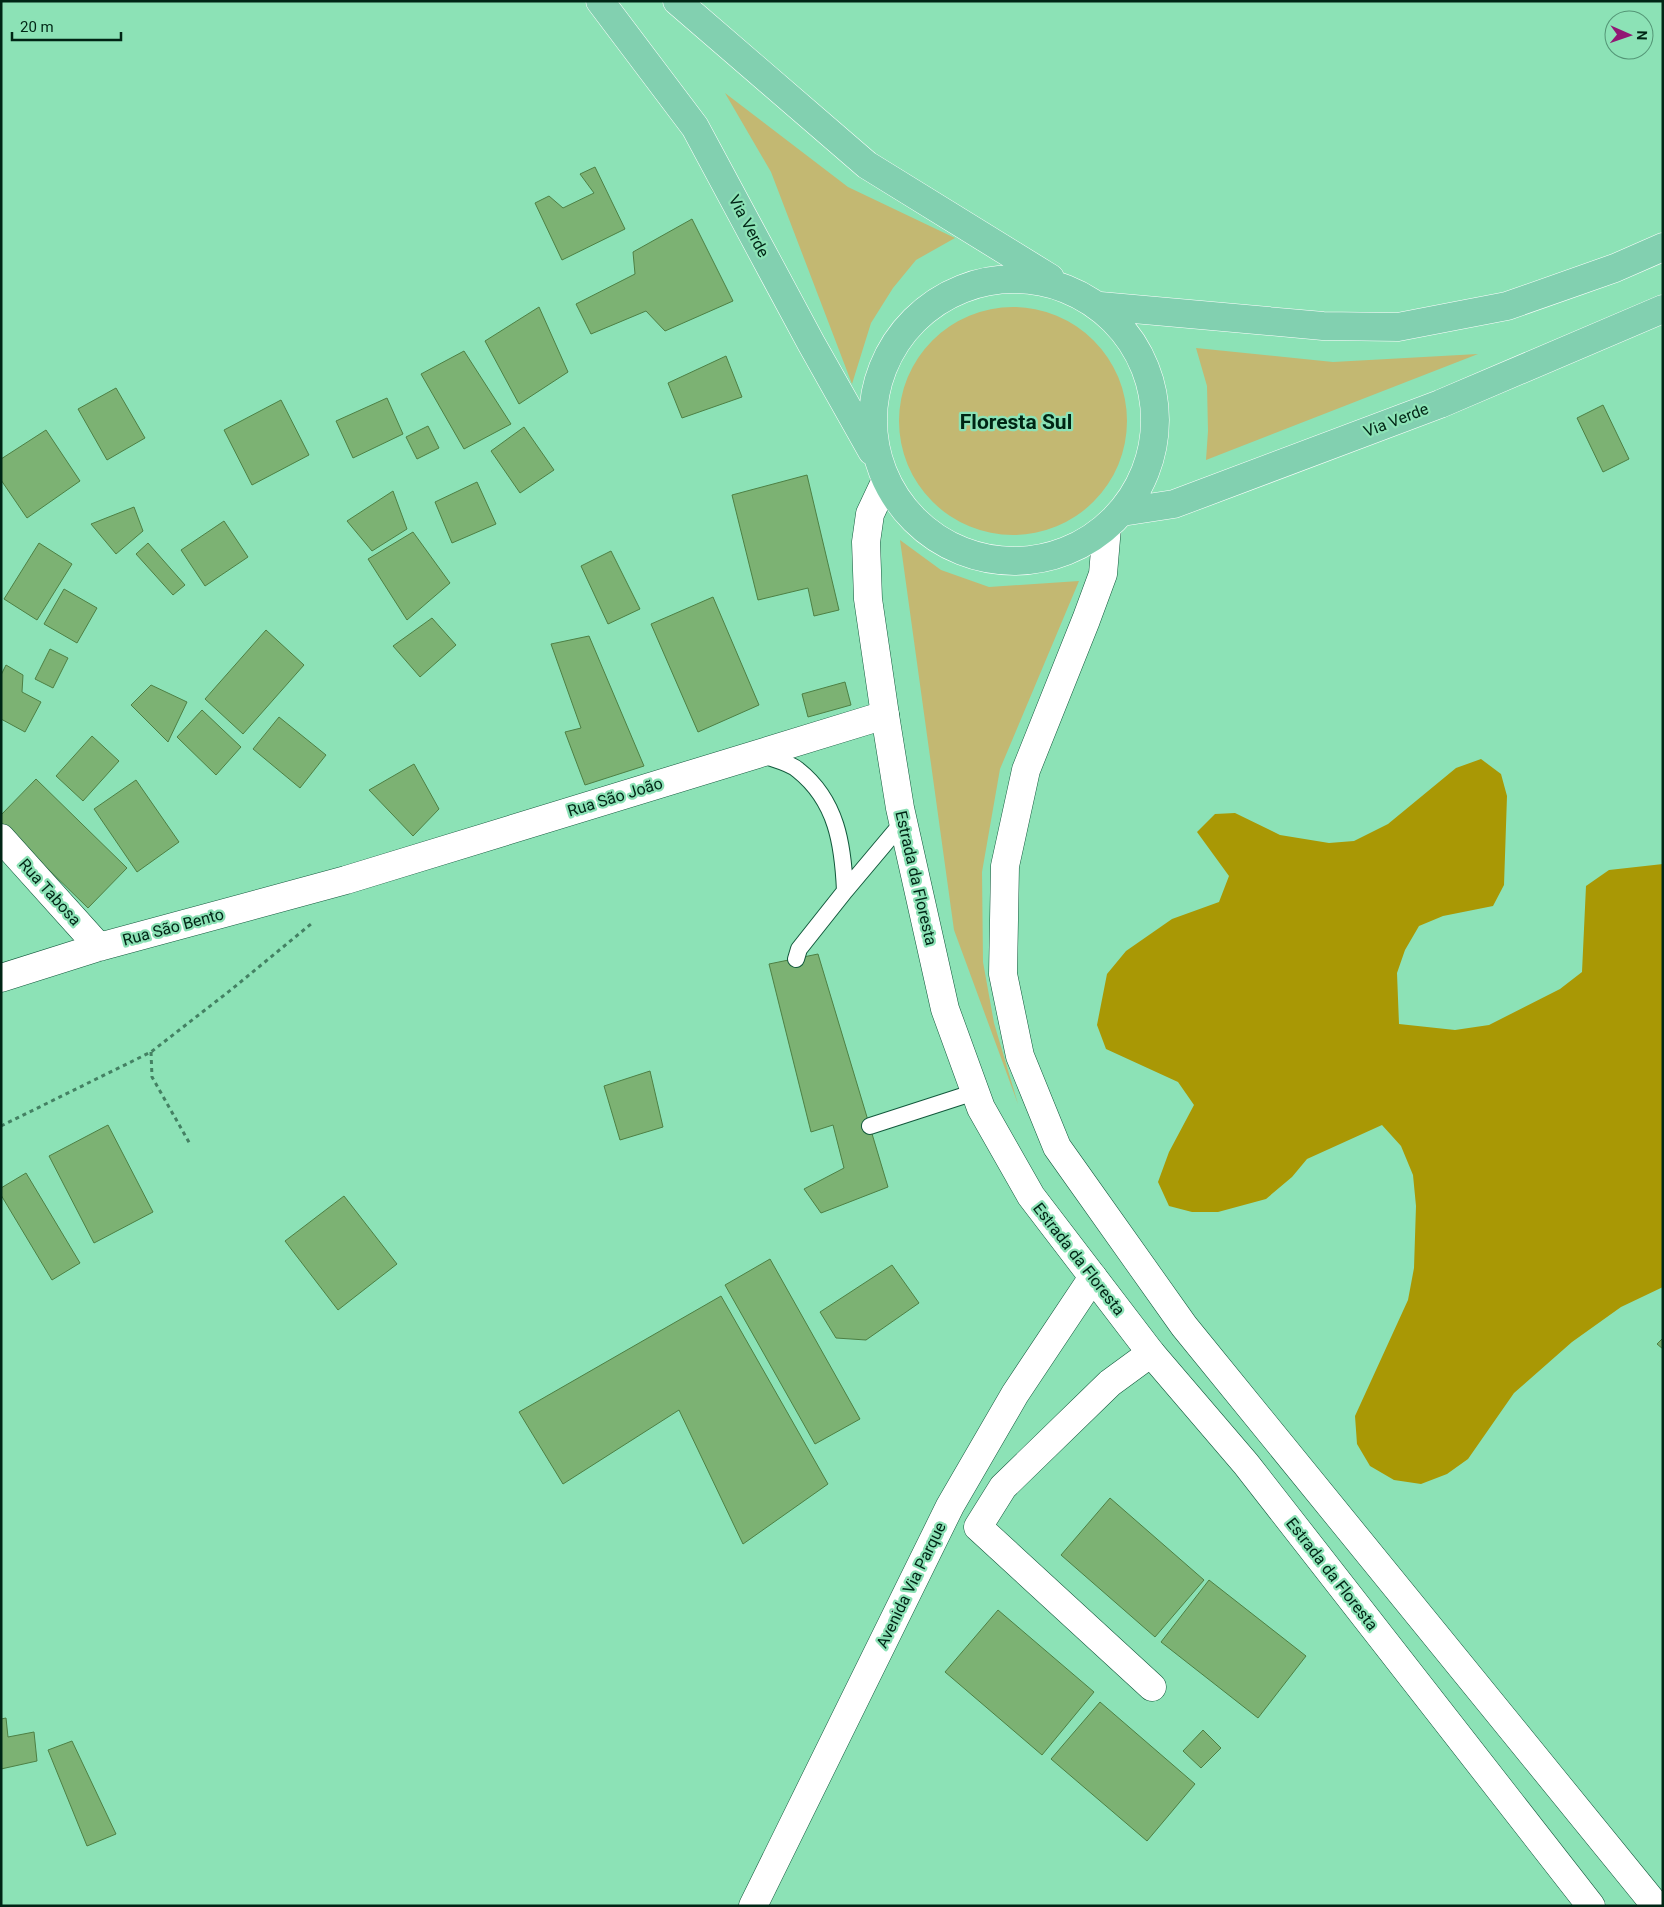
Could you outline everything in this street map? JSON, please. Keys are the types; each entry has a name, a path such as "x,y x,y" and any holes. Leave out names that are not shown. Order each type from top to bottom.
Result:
{"main road":[{"name":"Via Verde","path":"600,1 695,127 882,471 916,522 959,552 1010,562 1062,554 1115,520 1174,504 1440,404 1663,309"},
{"path":"680,3 866,165 1062,286 1081,294 1100,306 1127,333 1146,367 1155,404 1154,443 1143,480 1115,520 1103,574 1026,770 1005,866 1003,974 1020,1056 1057,1147 1184,1326 1656,1906"},
{"path":"1100,306 1323,326 1398,327 1507,306 1615,268 1663,247"},
{"path":"882,471 873,418 880,374 902,334 933,303 974,283 1018,278 1062,286"},
{"name":"Estrada da Floresta","path":"882,471 870,514 866,542 868,599 885,714 903,822 945,1009 981,1108 1031,1196 1151,1353 1246,1464 1591,1906"},
{"name":"Rua São João","path":"346,880 885,714"},
{"name":"Rua Tabosa","path":"1,838 99,947"},
{"name":"Rua São Bento","path":"1,978 99,947 346,880"},
{"name":"Avenida Via Parque","path":"753,1906 950,1506 1015,1394 1093,1277"},
{"path":"978,1527 1003,1487 1110,1383 1151,1353"},
{"path":"950,1506 978,1527 1152,1687"}],"lane":[{"path":"758,753 797,769 820,792 834,817 843,854 845,891"},
{"path":"796,959 800,949 845,891 903,822"},
{"path":"870,1126 975,1092"}],"path":[{"path":"1,1126 151,1052 247,977 313,921"},
{"path":"151,1052 152,1078 190,1144"}],"shaded area":[{"path":"725,93 848,187 955,238 916,260 893,288 871,323 852,384 771,172"},
{"path":"1002,307 1024,307 1057,315 1076,326 1094,340 1108,358 1119,377 1127,410 1125,443 1119,465 1108,484 1094,502 1076,516 1057,527 1024,535 1002,535 969,527 950,516 932,502 918,484 907,465 899,432 899,410 907,377 918,358 932,340 950,326 969,315"},
{"path":"1196,348 1333,362 1478,354 1206,460 1208,431 1207,386"},
{"path":"900,540 941,570 989,587 1079,581 1000,769 982,872 983,962 994,1023 1018,1104 954,930"},
{"path":"1481,759 1501,774 1507,796 1504,885 1493,906 1443,916 1419,926 1405,950 1397,973 1399,1024 1455,1030 1489,1025 1560,989 1582,972 1586,886 1609,870 1663,864 1663,1287 1621,1307 1572,1342 1514,1393 1468,1459 1447,1474 1421,1484 1394,1480 1370,1466 1357,1444 1355,1416 1408,1300 1414,1268 1416,1206 1413,1175 1401,1146 1382,1125 1307,1159 1292,1177 1266,1199 1218,1212 1192,1212 1169,1206 1158,1182 1169,1152 1194,1105 1178,1082 1106,1049 1097,1025 1107,974 1126,951 1172,919 1219,902 1229,876 1197,832 1215,814 1235,813 1280,835 1329,843 1354,841 1388,824 1456,768"}],"building":[{"path":"595,167 625,229 562,260 535,203 549,196 563,208 594,193 580,174"},
{"path":"692,219 733,301 665,331 646,311 591,334 576,304 635,274 633,252"},
{"path":"539,307 568,372 519,404 485,341"},
{"path":"464,351 511,424 464,449 421,374"},
{"path":"726,356 742,397 682,418 668,383"},
{"path":"116,388 145,438 107,460 78,409"},
{"path":"387,398 403,434 353,458 336,421"},
{"path":"281,400 309,455 252,485 224,430"},
{"path":"1603,405 1629,459 1603,472 1577,418"},
{"path":"428,426 439,448 417,459 406,437"},
{"path":"524,427 554,470 520,493 491,451"},
{"path":"46,430 80,481 27,518 1,480 1,459"},
{"path":"807,475 839,610 814,616 808,588 758,600 732,495"},
{"path":"477,482 496,524 452,543 435,502"},
{"path":"393,491 407,529 372,551 347,521"},
{"path":"134,507 143,531 116,554 91,524"},
{"path":"224,521 248,557 205,586 181,550"},
{"path":"413,532 450,583 407,620 368,559"},
{"path":"39,543 72,564 37,620 4,599"},
{"path":"148,543 185,585 173,595 136,554"},
{"path":"611,551 640,609 608,624 581,566"},
{"path":"64,589 97,608 77,643 44,624"},
{"path":"713,597 759,705 698,732 651,624"},
{"path":"432,618 456,645 420,677 393,646"},
{"path":"266,630 304,665 243,734 205,699"},
{"path":"589,636 644,766 585,785 565,732 581,728 551,644"},
{"path":"50,649 68,658 53,688 35,679"},
{"path":"6,665 23,675 22,692 41,702 25,732 1,719 1,675"},
{"path":"845,682 851,705 808,717 802,694"},
{"path":"151,685 187,702 168,742 131,705"},
{"path":"202,710 241,747 216,775 177,737"},
{"path":"279,717 326,755 300,788 253,749"},
{"path":"92,736 119,761 83,801 56,776"},
{"path":"414,764 439,809 413,836 369,790"},
{"path":"36,779 127,868 88,908 1,823 1,815"},
{"path":"136,780 179,842 137,872 94,809"},
{"path":"818,954 888,1187 821,1213 804,1189 844,1168 833,1125 811,1132 769,964"},
{"path":"650,1071 663,1127 620,1140 604,1086"},
{"path":"108,1125 153,1212 94,1243 49,1156"},
{"path":"26,1173 80,1263 52,1280 1,1195 1,1188"},
{"path":"344,1196 397,1264 338,1310 285,1241"},
{"path":"770,1259 860,1419 815,1444 725,1285"},
{"path":"892,1265 919,1303 866,1340 836,1338 820,1312"},
{"path":"721,1296 828,1484 743,1544 679,1410 563,1484 519,1412"},
{"path":"1663,1338 1663,1349 1657,1344"},
{"path":"1110,1498 1204,1580 1155,1637 1061,1555"},
{"path":"1209,1580 1306,1656 1258,1718 1161,1642"},
{"path":"998,1610 1094,1692 1042,1755 945,1672"},
{"path":"1100,1702 1195,1784 1147,1841 1051,1759"},
{"path":"6,1718 8,1737 34,1732 37,1761 1,1769 1,1719"},
{"path":"1203,1730 1221,1748 1201,1768 1183,1751"},
{"path":"72,1741 116,1834 87,1846 48,1750"}],"district":[{"name":"Floresta Sul","path":"1016,422"}]}
